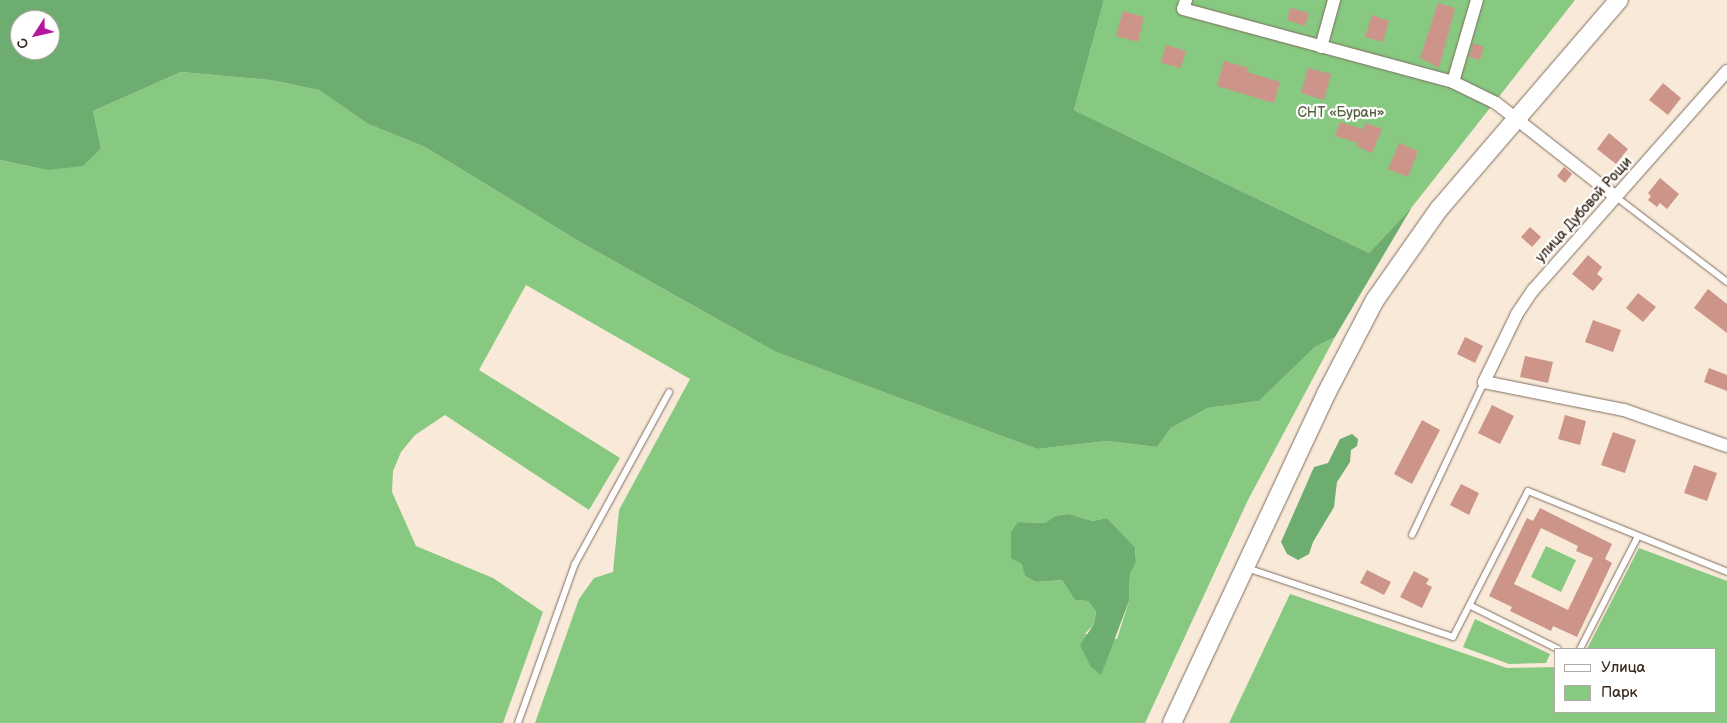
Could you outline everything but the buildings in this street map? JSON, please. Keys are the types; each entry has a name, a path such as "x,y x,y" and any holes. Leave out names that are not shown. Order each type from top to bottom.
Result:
{"street":[{"path":"1186,0 1183,9 1453,82 1496,103 1616,198"},
{"path":"1321,47 1334,0"},
{"path":"1453,82 1476,0"},
{"path":"1172,723 1339,368 1375,300 1413,242 1619,0"},
{"name":"улица Дубовой Рощи","path":"1484,382 1517,314 1532,290 1616,198 1727,71"},
{"path":"1484,382 1624,410 1727,446"}],"lane":[{"path":"1616,198 1727,282"},
{"path":"1412,535 1484,382"},
{"path":"518,723 575,564 669,392"},
{"path":"1245,567 1448,636 1456,635 1528,491 1637,538 1727,572"},
{"path":"1581,648 1637,538"},
{"path":"1471,606 1556,648"}],"green space":[{"path":"0,0 1104,0 1074,110 1369,253 1412,207 1335,337 1315,347 1259,401 1208,408 1171,428 1157,447 1107,441 1037,449 776,352 580,242 425,147 368,124 319,90 270,80 181,72 93,111 101,148 83,166 47,170 0,160"},
{"name":"СНТ «Буран»","path":"1104,0 1575,0 1412,207 1369,253 1074,110"},
{"path":"181,72 270,80 319,90 368,124 425,147 580,242 776,352 1037,449 1107,441 1157,447 1171,428 1208,408 1259,401 1315,347 1335,337 1248,500 1145,723 535,723 579,599 594,578 613,572 619,510 690,379 526,285 479,370 620,458 589,510 445,415 415,435 401,452 393,471 392,492 416,546 493,578 543,612 503,723 0,723 0,160 47,170 101,148 93,111","holes":["1069,514 1093,521 1107,518 1135,547 1136,561 1130,574 1129,601 1117,639 1085,634 1094,624 1096,612 1088,601 1075,600 1062,580 1036,582 1025,576 1018,522 1045,523 1055,516"]},
{"path":"1352,434 1358,439 1357,446 1351,450 1350,462 1337,482 1334,507 1313,542 1309,554 1298,560 1287,554 1281,542 1314,467 1328,463 1340,439"},
{"path":"1069,514 1093,521 1107,518 1135,547 1136,562 1130,574 1129,601 1101,675 1091,667 1080,645 1094,624 1096,612 1088,601 1075,600 1062,580 1036,582 1025,576 1022,564 1011,558 1011,532 1018,522 1045,523 1055,516"},
{"path":"1546,546 1576,560 1561,592 1531,577"},
{"path":"1639,548 1727,581 1727,723 1229,723 1290,594 1507,668 1554,667 1554,713 1717,713 1717,648 1588,648"},
{"path":"1475,619 1550,654 1546,663 1509,664 1463,647"}]}
